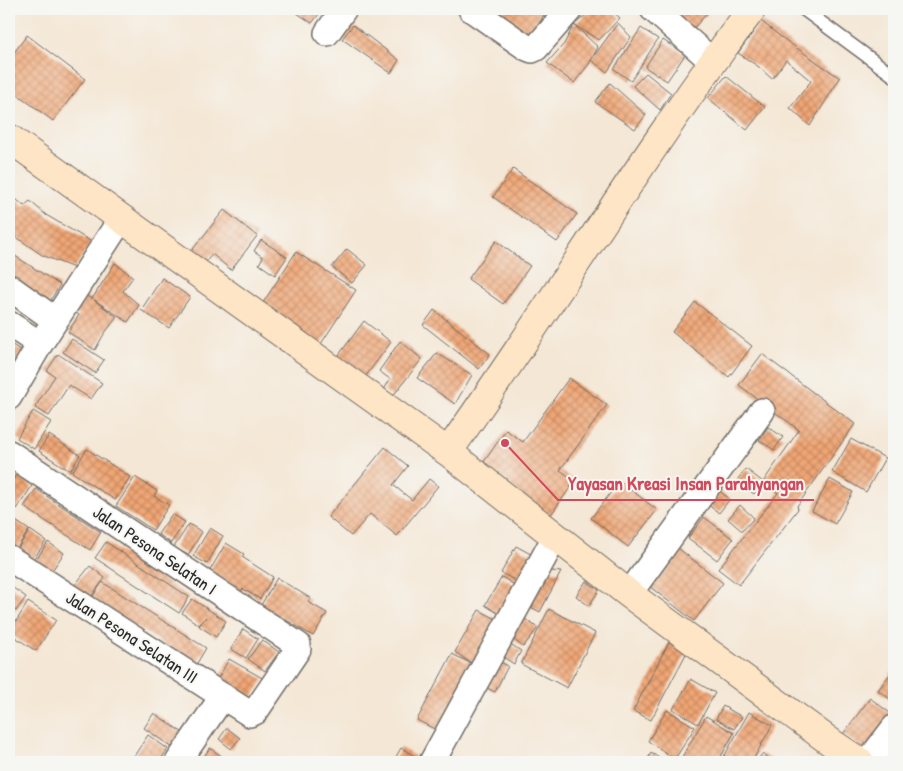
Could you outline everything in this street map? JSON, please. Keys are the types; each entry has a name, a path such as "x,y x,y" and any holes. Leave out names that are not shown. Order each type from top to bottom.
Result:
{"street":[{"path":"327,33 344,9"},
{"path":"471,9 532,50 536,48 570,9"},
{"path":"653,9 712,62"},
{"path":"448,452 500,378 625,188 712,62 752,9"},
{"path":"9,138 448,452 629,594 820,735 860,762"},
{"path":"9,397 55,320 121,219"},
{"path":"9,288 55,320"},
{"path":"9,324 40,344"},
{"path":"629,594 762,411"},
{"name":"Jalan Pesona Selatan I","path":"9,453 298,645 298,648 255,712"},
{"path":"432,762 555,537"},
{"name":"Jalan Pesona Selatan III","path":"9,558 250,714 255,712"},
{"path":"178,762 223,696"},
{"path":"868,762 894,728"}],"lane":[{"path":"803,9 894,76"}],"building":[{"path":"300,9 323,9 312,23 297,13"},
{"path":"484,9 547,9 538,26 523,41"},
{"path":"593,9 610,9 620,18 599,40 574,25"},
{"path":"662,9 711,9 691,31"},
{"path":"761,21 840,78 810,126 790,108 811,81 786,60 772,79 759,67 738,53"},
{"path":"618,23 631,37 607,72 591,60"},
{"path":"353,25 399,60 391,73 342,39"},
{"path":"574,25 598,47 589,64 574,83 547,63 564,44"},
{"path":"641,28 658,39 631,81 614,69"},
{"path":"27,35 85,79 53,121 9,88 9,57"},
{"path":"663,40 685,55 667,81 645,67"},
{"path":"646,73 671,93 660,110 633,86"},
{"path":"726,76 765,107 747,130 708,98"},
{"path":"610,83 646,115 635,129 595,102"},
{"path":"513,169 577,214 557,242 493,197"},
{"path":"9,193 24,206 30,201 46,215 92,242 74,268 42,255 9,232"},
{"path":"224,210 257,236 231,270 212,254 203,266 189,254"},
{"path":"261,240 287,257 275,275 259,264 263,257 254,251"},
{"path":"496,241 530,266 503,304 468,279"},
{"path":"347,249 367,265 352,283 332,267"},
{"path":"9,252 60,285 46,307 9,283"},
{"path":"296,252 356,290 317,350 257,312"},
{"path":"115,263 133,277 123,291 139,305 128,322 94,300 117,317 95,350 68,332 79,315 75,312 84,295 92,299"},
{"path":"162,278 190,297 169,328 141,310"},
{"path":"695,302 752,346 729,377 672,332"},
{"path":"434,310 490,354 479,369 423,325"},
{"path":"364,321 391,342 365,377 338,356"},
{"path":"72,339 104,360 95,373 63,352"},
{"path":"400,341 422,359 392,397 384,390 390,379 379,371"},
{"path":"9,343 24,352 9,378"},
{"path":"437,353 472,375 455,404 417,378"},
{"path":"58,354 102,383 91,399 69,385 49,416 35,407 55,376 47,371"},
{"path":"762,354 855,424 797,506 798,509 739,585 718,569 778,493 763,482 799,430 739,385"},
{"path":"569,378 607,405 560,470 575,481 550,516 481,466 506,430 523,442"},
{"path":"33,411 51,422 34,449 17,438"},
{"path":"768,427 783,437 774,450 759,440"},
{"path":"49,435 80,455 70,471 39,451"},
{"path":"851,439 885,458 866,492 832,472"},
{"path":"385,447 408,466 393,485 412,500 429,479 438,486 397,536 370,514 351,536 328,517"},
{"path":"87,449 130,477 115,500 72,472"},
{"path":"746,469 763,482 754,494 737,480"},
{"path":"16,475 32,486 17,509 9,504 9,486"},
{"path":"135,477 157,491 154,496 169,505 153,530 116,506"},
{"path":"830,479 853,492 835,524 812,511"},
{"path":"620,481 657,510 628,547 591,518"},
{"path":"714,487 730,499 719,513 703,501"},
{"path":"36,489 101,532 90,550 24,507"},
{"path":"740,505 754,518 742,531 728,519"},
{"path":"172,514 185,522 171,543 158,534"},
{"path":"704,517 733,539 717,560 688,538"},
{"path":"13,519 29,530 14,553 9,549 9,525"},
{"path":"189,524 202,532 188,555 174,547"},
{"path":"210,528 223,536 207,564 193,556"},
{"path":"30,530 46,541 31,563 15,552"},
{"path":"48,542 64,553 49,575 33,564"},
{"path":"106,542 189,597 179,613 95,558"},
{"path":"226,543 244,554 242,557 273,577 260,599 243,589 241,591 209,572"},
{"path":"674,545 723,583 694,621 645,583"},
{"path":"516,546 536,557 522,584 501,573"},
{"path":"90,566 105,578 90,598 74,586"},
{"path":"542,570 561,572 540,612 525,604"},
{"path":"502,577 521,589 504,617 485,605"},
{"path":"277,578 310,598 308,602 327,613 313,636 261,605"},
{"path":"586,581 599,590 589,606 576,596"},
{"path":"102,582 206,648 196,665 92,598"},
{"path":"9,585 26,597 16,611 9,606"},
{"path":"192,599 226,621 216,637 199,626 206,617 199,625 182,613"},
{"path":"28,602 56,620 36,651 9,633"},
{"path":"549,609 595,633 567,688 521,664"},
{"path":"479,610 500,621 440,732 417,720 452,654 474,665 455,652"},
{"path":"522,617 538,628 523,647 508,635"},
{"path":"243,629 258,639 246,658 231,649"},
{"path":"503,639 521,651 514,664 495,652"},
{"path":"262,640 279,652 265,671 248,659"},
{"path":"669,642 687,652 651,720 633,711"},
{"path":"491,657 508,666 495,692 477,683"},
{"path":"229,659 264,679 250,700 217,680"},
{"path":"894,669 894,702 878,690"},
{"path":"691,679 715,693 698,724 673,709"},
{"path":"870,698 894,716 870,754 843,734"},
{"path":"723,706 742,717 734,729 716,719"},
{"path":"667,710 695,727 675,759 648,741"},
{"path":"749,712 772,725 752,762 721,762"},
{"path":"154,713 186,735 176,750 144,728"},
{"path":"706,716 734,733 718,762 679,762"},
{"path":"227,728 240,738 231,749 219,739"},
{"path":"148,735 168,749 159,762 130,762"},
{"path":"210,748 230,762 200,762"},
{"path":"401,748 415,756 412,762 393,762"},
{"path":"651,753 668,762 646,762"},
{"path":"762,754 775,762 756,762"}],"place":[{"name":"Yayasan Kreasi Insan Parahyangan","path":"505,443"}]}
